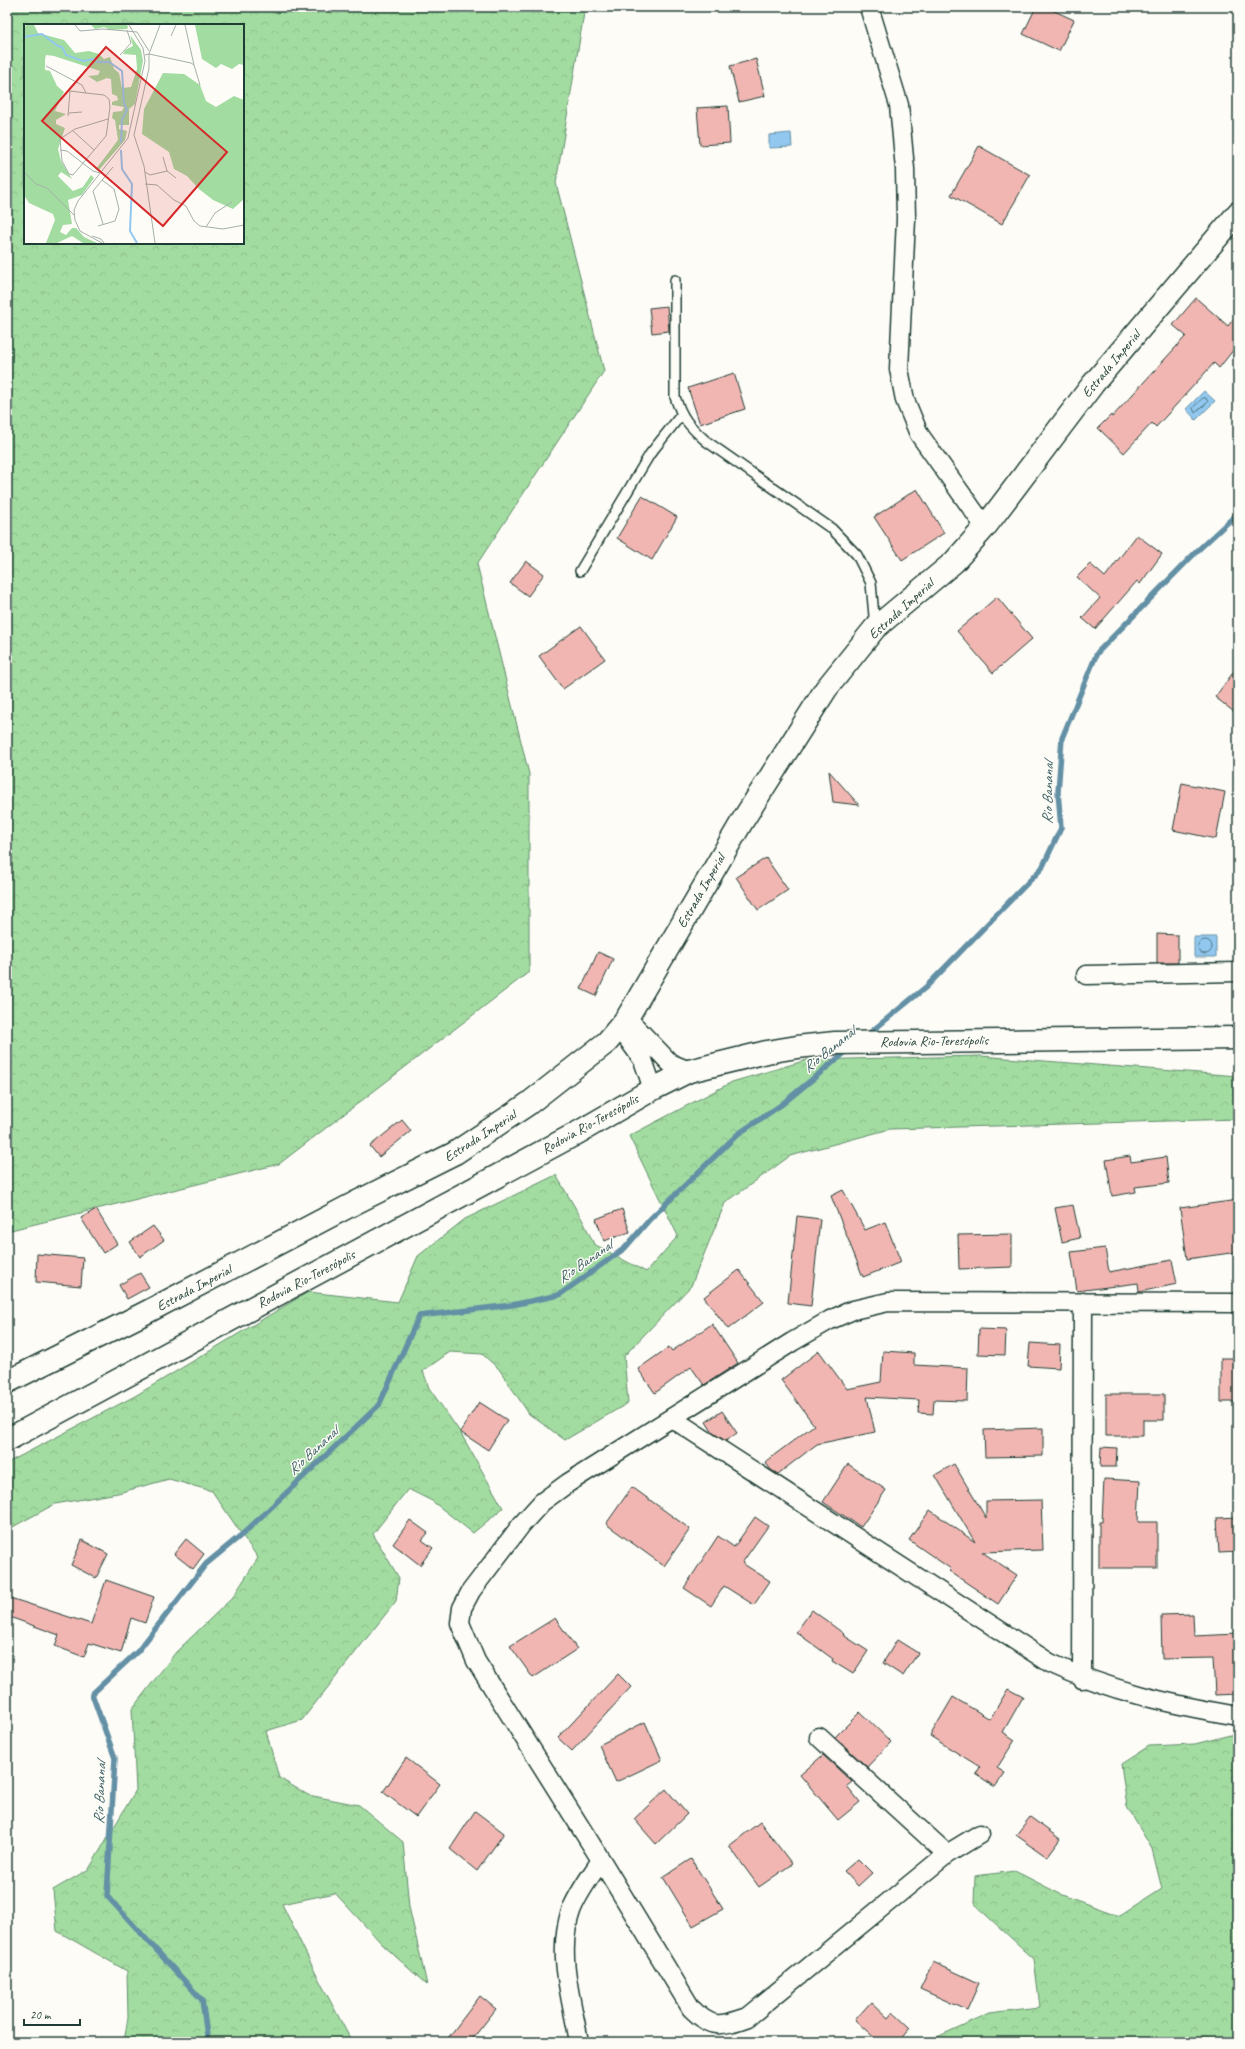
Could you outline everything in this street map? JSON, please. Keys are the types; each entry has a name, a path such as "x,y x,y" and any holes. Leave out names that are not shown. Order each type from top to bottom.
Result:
{"main road":[{"name":"Estrada Imperial","path":"7,1382 145,1313 357,1202 455,1154 528,1104 606,1042 623,1023 743,820 796,734 826,689 875,628 954,562 985,527 1093,384 1238,213"},
{"name":"Rodovia Rio-Teresópolis","path":"7,1440 579,1132 653,1089 689,1071 767,1052 835,1042 1238,1038"}],"street":[{"path":"869,7 899,104 905,169 906,219 899,369 905,400 919,434 985,527"},
{"path":"1086,975 1238,972"},
{"path":"623,1023 670,1063 689,1071"},
{"path":"623,1023 643,1060 653,1089"},
{"path":"980,1834 947,1854 748,2017 723,2026 702,2020 691,2008 601,1860 476,1662 460,1623 462,1608 476,1585 522,1524 542,1502 792,1342 830,1320 852,1310 888,1302 1238,1303"},
{"path":"1082,1679 1083,1302"},
{"path":"673,1419 1050,1664 1082,1679 1148,1698 1238,1716"},
{"path":"819,1737 947,1854"},
{"path":"580,2042 566,1967 564,1944 572,1909 601,1860"}],"lane":[{"path":"675,280 675,397 681,415 690,427 706,440 832,529 857,555 870,583 875,628"},
{"path":"580,571 650,454 681,415"}],"green space":[{"path":"7,7 585,7 556,183 604,371 477,564 529,774 529,972 279,1164 7,1231"},
{"path":"980,1056 1238,1076 1238,1119 890,1129 790,1156 725,1203 691,1286 624,1356 628,1403 565,1440 529,1414 499,1369 482,1354 450,1352 423,1371 429,1388 460,1432 503,1508 473,1533 432,1501 408,1489 373,1534 399,1578 396,1601 302,1720 266,1731 279,1778 308,1795 359,1805 403,1842 409,1907 427,1985 382,1944 335,1893 282,1904 316,1974 352,2042 124,2042 128,2017 127,1971 57,1931 53,1890 89,1869 136,1790 132,1709 176,1652 233,1597 258,1558 212,1491 169,1479 118,1493 55,1504 7,1530 7,1463 135,1396 308,1292 398,1302 418,1256 465,1219 556,1175 583,1221 594,1244 646,1272 678,1236 629,1136 732,1082 807,1060"},
{"path":"1238,1733 1238,2042 926,2042 990,2013 1040,2007 1034,1959 974,1904 975,1876 1015,1871 1062,1895 1120,1916 1162,1889 1152,1849 1127,1807 1121,1764 1149,1746 1195,1744"}],"water":[{"path":"791,133 792,147 769,148 769,135"},
{"path":"1204,391 1215,401 1196,420 1186,409"},
{"path":"1194,937 1216,937 1216,957 1194,957"}],"building":[{"path":"1036,7 1046,7 1074,20 1059,51 1023,34"},
{"path":"756,59 765,96 739,102 730,66"},
{"path":"728,106 730,143 700,145 697,108"},
{"path":"979,146 1030,175 1002,224 951,195"},
{"path":"1196,298 1228,326 1238,313 1238,344 1219,368 1214,363 1156,427 1152,423 1124,453 1098,428 1111,415 1112,417 1186,336 1173,325"},
{"path":"667,306 669,331 652,333 649,308"},
{"path":"734,373 745,409 700,424 688,388"},
{"path":"917,489 944,533 902,560 874,517"},
{"path":"642,496 677,517 652,560 617,538"},
{"path":"1137,535 1162,554 1140,584 1137,581 1095,629 1082,618 1100,598 1077,577 1090,564 1105,577"},
{"path":"526,561 544,574 528,596 510,583"},
{"path":"997,597 1032,639 993,673 957,631"},
{"path":"581,626 605,659 563,689 539,656"},
{"path":"1238,666 1238,715 1215,697"},
{"path":"829,771 859,805 833,802"},
{"path":"1182,783 1225,792 1216,839 1173,830"},
{"path":"766,858 788,890 758,910 736,877"},
{"path":"1157,934 1178,935 1178,963 1157,963"},
{"path":"598,952 613,959 596,996 581,989"},
{"path":"402,1120 411,1131 379,1157 370,1146"},
{"path":"1130,1156 1131,1162 1166,1157 1169,1183 1135,1187 1136,1192 1112,1196 1106,1160"},
{"path":"843,1190 865,1230 885,1222 901,1262 863,1277 831,1196"},
{"path":"1238,1200 1238,1252 1187,1259 1180,1208"},
{"path":"1073,1205 1080,1238 1062,1242 1055,1208"},
{"path":"96,1209 117,1244 103,1253 81,1218"},
{"path":"622,1209 630,1232 604,1241 596,1219"},
{"path":"797,1216 820,1219 811,1306 788,1303"},
{"path":"153,1226 164,1240 140,1257 130,1242"},
{"path":"1012,1234 1012,1267 959,1269 958,1235"},
{"path":"1105,1248 1109,1272 1172,1260 1177,1284 1139,1292 1138,1283 1077,1291 1071,1252"},
{"path":"37,1254 83,1258 81,1286 36,1282"},
{"path":"739,1270 764,1302 728,1329 704,1297"},
{"path":"140,1273 149,1287 127,1299 119,1285"},
{"path":"712,1324 738,1363 704,1385 691,1367 655,1393 638,1369 669,1347 672,1351"},
{"path":"979,1329 1006,1330 1005,1355 978,1354"},
{"path":"1030,1343 1060,1345 1059,1368 1028,1366"},
{"path":"819,1351 847,1389 881,1382 883,1351 914,1353 914,1365 968,1368 967,1401 934,1400 933,1414 918,1413 919,1400 867,1397 875,1432 817,1444 778,1474 771,1470 765,1462 814,1425 781,1380"},
{"path":"1221,1358 1238,1358 1238,1402 1221,1402"},
{"path":"1106,1394 1164,1394 1164,1420 1143,1420 1143,1436 1106,1436"},
{"path":"479,1402 507,1420 488,1450 460,1432"},
{"path":"722,1411 737,1433 726,1441 713,1433 706,1422"},
{"path":"1043,1428 1043,1456 985,1457 984,1430"},
{"path":"1101,1447 1117,1448 1116,1467 1100,1467"},
{"path":"848,1464 886,1490 861,1527 823,1502"},
{"path":"954,1464 986,1518 986,1501 1041,1500 1043,1550 982,1552 1017,1575 998,1604 949,1571 951,1569 909,1540 930,1510 975,1542 935,1475"},
{"path":"1104,1479 1140,1481 1138,1522 1157,1522 1157,1568 1099,1568 1099,1522 1102,1522"},
{"path":"632,1487 690,1529 664,1566 606,1524"},
{"path":"755,1517 768,1526 742,1563 770,1581 754,1605 724,1586 711,1606 684,1588 718,1536 734,1547"},
{"path":"1238,1517 1238,1552 1219,1553 1217,1518"},
{"path":"410,1520 428,1533 422,1540 433,1548 420,1565 393,1544"},
{"path":"186,1539 204,1554 193,1569 174,1554"},
{"path":"82,1540 108,1554 96,1578 71,1565"},
{"path":"106,1580 154,1597 145,1623 131,1618 121,1653 89,1643 84,1657 55,1646 59,1635 7,1616 7,1597 91,1624"},
{"path":"812,1610 844,1634 843,1635 868,1651 853,1674 832,1661 833,1659 796,1632"},
{"path":"1193,1614 1194,1636 1238,1634 1238,1694 1215,1695 1213,1658 1162,1659 1161,1615"},
{"path":"555,1618 577,1649 533,1678 510,1646"},
{"path":"897,1640 918,1653 903,1676 883,1663"},
{"path":"618,1674 631,1687 572,1751 558,1738"},
{"path":"1008,1689 1023,1697 1003,1732 1015,1740 997,1768 1005,1773 995,1787 976,1774 980,1767 930,1736 953,1697 990,1719"},
{"path":"860,1712 891,1742 867,1767 835,1737"},
{"path":"645,1722 662,1760 616,1782 599,1745"},
{"path":"823,1755 852,1782 847,1786 860,1802 838,1820 800,1775"},
{"path":"406,1758 440,1784 416,1817 383,1792"},
{"path":"666,1789 687,1814 656,1844 634,1819"},
{"path":"475,1811 504,1833 477,1871 450,1849"},
{"path":"1030,1817 1060,1839 1047,1857 1016,1835"},
{"path":"760,1822 792,1864 759,1887 729,1846"},
{"path":"691,1859 723,1909 693,1926 663,1877"},
{"path":"858,1859 872,1873 858,1886 844,1871"},
{"path":"933,1962 979,1983 967,2010 920,1989"},
{"path":"480,1996 496,2009 470,2042 445,2042"},
{"path":"871,2002 888,2018 893,2012 910,2028 898,2042 879,2042 855,2020"}],"waterway":[{"name":"Rio Bananal","path":"866,1036 926,987 1042,868 1061,828 1058,792 1062,738 1097,653 1197,551 1238,513"},
{"name":"Rio Bananal","path":"208,2042 202,2000 107,1896 115,1758 92,1694 138,1651 206,1564 245,1532 379,1405 419,1316 512,1305 559,1295 625,1248 650,1219 738,1134 781,1105 848,1050"}]}
